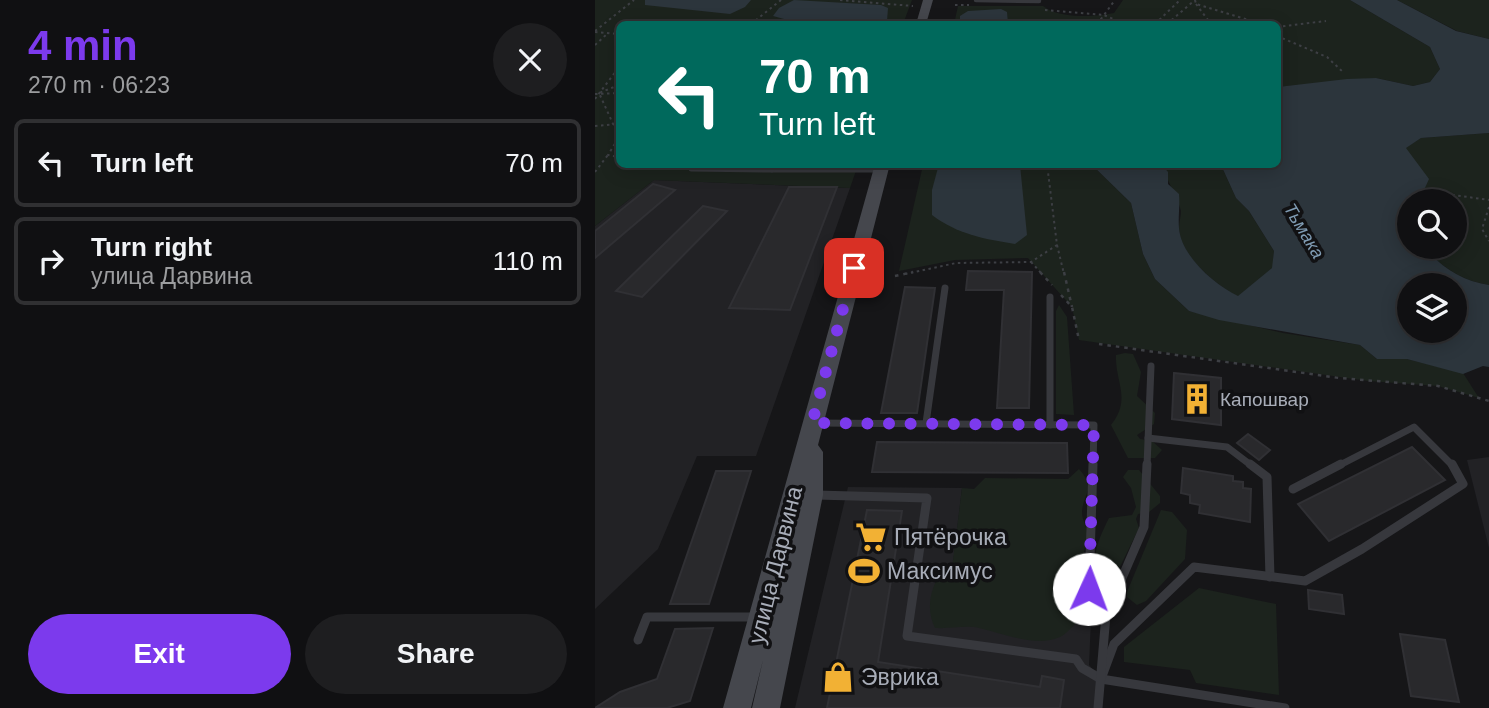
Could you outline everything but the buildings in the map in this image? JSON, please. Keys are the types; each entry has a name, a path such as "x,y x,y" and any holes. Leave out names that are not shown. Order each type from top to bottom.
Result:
{"main road":[{"path":"922,21 928,0"},
{"name":"улица Дарвина","path":"737,708 882,168"},
{"name":"улица Дарвина","path":"766,708 812,495 812,423"}],"lane":[{"path":"976,0 1039,1"},
{"path":"691,169 732,168"},
{"path":"926,423 945,288"},
{"path":"1050,297 1050,425"},
{"path":"1098,708 1106,615 1144,527 1151,366"},
{"path":"812,423 1094,425 1089,589 1106,615"},
{"path":"1101,679 1114,645 1194,567 1305,582 1463,484 1451,462 1414,428 1293,489"},
{"path":"1148,438 1227,447 1267,477 1269,577"},
{"path":"812,495 927,498 907,636 1076,659 1082,668 1101,679 1285,708"},
{"path":"638,640 647,617 763,617"}],"path":[{"path":"595,31 634,0"},
{"path":"755,21 781,0"},
{"path":"840,0 913,6 910,15"},
{"path":"1099,21 1115,0"},
{"path":"1158,21 1179,0"},
{"path":"1170,21 1195,0 1209,21"},
{"path":"1196,4 1251,21"},
{"path":"1043,9 1051,12 1104,15 1118,21"},
{"path":"1281,27 1326,21"},
{"path":"595,31 616,34"},
{"path":"595,45 608,33"},
{"path":"1281,38 1327,57 1344,73"},
{"path":"595,99 616,71"},
{"path":"600,93 616,86"},
{"path":"600,93 616,130"},
{"path":"595,94 616,93"},
{"path":"595,126 614,125"},
{"path":"595,172 616,142"},
{"path":"608,155 616,156"},
{"path":"685,168 691,169"},
{"path":"1047,168 1057,245 1072,307"},
{"path":"1467,197 1489,200"},
{"path":"1489,207 1481,222 1484,237 1489,241"},
{"path":"895,276 956,263 1031,262 1057,245"},
{"path":"1099,344 1339,378 1438,386 1489,401"}],"shaded area":[{"path":"595,0 912,0 904,21 616,21 616,168 857,168 850,188 654,180 595,226"},
{"path":"1123,0 1350,0 1430,47 1440,69 1430,82 1413,86 1376,78 1281,87 1281,21 955,21 958,6 1043,6 1058,13 1087,16 1114,13"},
{"path":"1397,0 1489,0 1489,39 1457,31"},
{"path":"1489,133 1489,285 1467,279 1467,273 1453,272 1436,259 1467,259 1467,189 1421,189 1416,167 1405,148 1421,138"},
{"path":"922,168 1095,168 1131,203 1143,254 1155,279 1189,311 1283,333 1360,345 1377,359 1407,359 1463,373 1479,398 1438,386 1368,381 1079,340 1072,307 1028,258 955,260 899,271"},
{"path":"1163,168 1222,168 1236,198 1249,211 1274,251 1273,268 1238,297 1219,285 1200,268 1185,249 1179,228 1181,211"},
{"path":"654,180 850,188 756,456 697,456 658,549 595,609 595,226"},
{"path":"1059,305 1067,317 1074,415 1056,414 1056,311"},
{"path":"1133,354 1141,372 1137,396 1155,413 1154,424 1137,435 1140,439 1152,441 1162,450 1155,458 1128,458 1111,425 1121,407 1122,399 1116,355"},
{"path":"1489,457 1489,548 1467,460"},
{"path":"1079,469 1088,487 1082,513 1087,534 1086,545 1073,601 1076,623 1060,637 1040,641 974,627 935,628 930,609 932,591 937,579 951,576 962,488 974,489 985,478 1068,479"},
{"path":"1128,470 1139,470 1160,496 1160,503 1149,512 1138,514 1136,519 1139,528 1112,583 1100,580 1095,556 1109,518 1132,515 1136,507 1131,488 1123,477"},
{"path":"848,487 962,488 948,606 1074,613 1091,619 1089,665 1101,679 1098,708 795,708"},
{"path":"1161,510 1172,512 1187,530 1185,559 1146,601 1137,605 1127,597 1127,592"},
{"path":"1199,588 1276,604 1279,695 1196,683 1190,670 1124,662 1124,647"}],"water":[{"path":"645,0 751,0 745,7 730,14 645,5"},
{"path":"794,0 881,5 888,8 887,21 796,21 773,16 779,8"},
{"name":"Тьмака","path":"1350,0 1397,0 1456,31 1489,39 1489,133 1421,138 1406,148 1429,179 1424,189 1397,189 1397,259 1436,259 1455,273 1397,273 1397,343 1467,343 1467,279 1489,285 1489,367 1483,366 1463,374 1407,359 1377,359 1360,345 1219,320 1189,311 1155,279 1143,254 1131,203 1095,168 1165,168 1168,172 1168,184 1179,194 1179,228 1186,249 1210,277 1238,296 1272,268 1274,251 1249,211 1236,198 1222,168 1281,168 1281,87 1376,78 1413,86 1430,82 1440,69 1430,47"},
{"path":"1001,9 1007,12 1008,21 960,21 960,16 968,11"},
{"path":"938,168 1020,168 1027,235 1015,244 961,231 932,215 932,190"}],"place":[{"name":"Капошвар","path":"1197,399"},
{"name":"Пятёрочка","path":"871,537"},
{"name":"Максимус","path":"864,571"},
{"name":"Эврика","path":"838,677"}],"route":[{"path":"854,268 812,423 1094,425 1089,589"}]}
